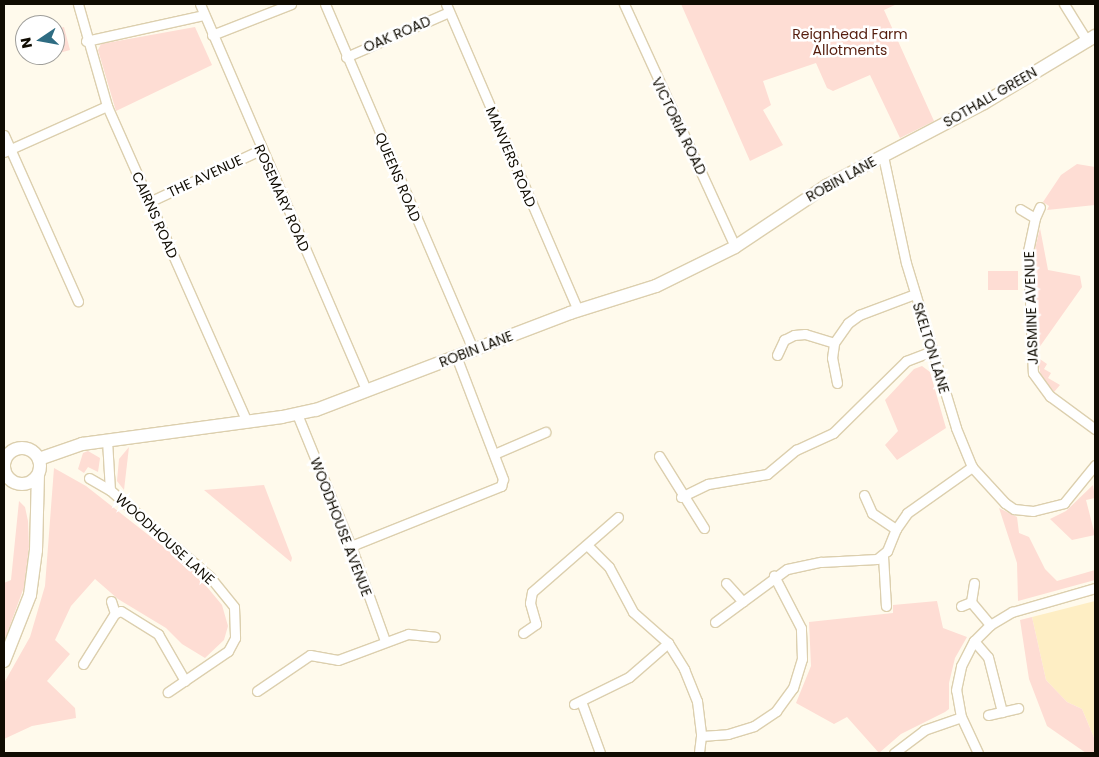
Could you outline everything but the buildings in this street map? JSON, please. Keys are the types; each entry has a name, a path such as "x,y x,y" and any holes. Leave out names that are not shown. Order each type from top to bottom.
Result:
{"street":[{"name":"CAIRNS ROAD","path":"78,4 86,41 107,106 247,422"},
{"name":"ROSEMARY ROAD","path":"200,4 260,150 366,391"},
{"path":"212,35 291,4"},
{"name":"QUEENS ROAD","path":"325,4 346,57 473,350"},
{"name":"VICTORIA ROAD","path":"624,4 735,247"},
{"path":"1064,4 1091,38"},
{"name":"OAK ROAD","path":"346,57 447,8"},
{"name":"MANVERS ROAD","path":"447,8 578,310"},
{"path":"86,41 203,15"},
{"name":"SOTHALL GREEN","path":"883,156 984,103 1091,38"},
{"path":"6,151 107,106"},
{"path":"4,135 6,151 78,301"},
{"name":"THE AVENUE","path":"150,202 260,150"},
{"name":"ROBIN LANE","path":"39,459 66,448 107,440 297,414 366,391 578,310 656,286 735,247 826,186 883,156"},
{"name":"SKELTON LANE","path":"883,156 915,294 932,351 972,467 1005,503 1026,511 1050,509 1064,503 1095,465"},
{"name":"JASMINE AVENUE","path":"1040,207 1035,218 1028,251 1033,373 1050,396 1095,429"},
{"path":"1020,209 1035,218"},
{"path":"837,383 832,358 834,343 848,323 859,315 915,294"},
{"path":"777,355 784,340 794,335 805,334 834,343"},
{"path":"681,496 708,484 767,474 796,450 833,433 906,362 932,351"},
{"path":"351,546 501,486 503,480 494,454 456,356"},
{"name":"WOODHOUSE AVENUE","path":"297,414 351,546 385,642"},
{"path":"494,454 546,432"},
{"name":"WOODHOUSE LANE","path":"107,440 110,490"},
{"path":"4,662 30,595 36,550 39,459 26,448 9,446 4,463 8,478 19,484 36,506"},
{"path":"659,456 681,496 704,528"},
{"path":"886,606 882,556 896,529 914,507 972,467"},
{"path":"19,484 29,483 38,476"},
{"name":"WOODHOUSE LANE","path":"89,478 110,490 210,577 234,607 235,638 228,650 168,692"},
{"path":"864,495 872,513 896,529"},
{"path":"523,632 536,624 530,603 532,592 618,517"},
{"path":"587,545 609,566 633,612 668,643 692,685 697,701 701,736 699,753"},
{"path":"715,622 774,576 802,565 872,561 882,556"},
{"path":"701,736 728,734 754,726 776,712 793,688 802,659 801,628 774,576"},
{"path":"726,583 743,602"},
{"path":"974,584 972,602 990,625"},
{"path":"978,753 957,704 958,678 974,641 990,625 1023,607 1095,588"},
{"path":"111,601 115,613"},
{"path":"961,606 972,602"},
{"path":"115,613 127,613 158,634 185,681"},
{"path":"83,664 115,613"},
{"path":"257,692 310,655 338,660 385,642 416,633 435,637"},
{"path":"974,641 988,656 1002,712"},
{"path":"600,753 577,703 629,677 668,643"},
{"path":"988,715 1018,708"},
{"path":"894,753 924,730 961,717"}],"shaded area":[{"path":"1095,601 1095,740 1082,709 1067,702 1046,680 1032,617"}],"green space":[{"name":"Reignhead Farm Allotments","path":"681,4 897,4 884,10 934,121 900,138 870,75 833,91 827,88 816,63 763,81 771,105 763,110 783,145 750,161"},
{"path":"195,27 212,65 116,111 98,50 101,44"},
{"path":"65,31 70,50 65,51"},
{"path":"1077,164 1095,167 1095,205 1047,210 1049,206 1043,202 1061,175"},
{"path":"1040,228 1048,270 1080,276 1082,287 1036,352 1034,253"},
{"path":"988,271 1018,271 1018,290 988,290"},
{"path":"1037,357 1047,364 1044,369 1051,373 1048,378 1060,385 1054,392 1041,376"},
{"path":"922,366 930,372 946,428 897,460 885,445 898,431 885,400 914,369"},
{"path":"129,447 124,490 117,481 119,459"},
{"path":"88,451 100,458 98,472 88,467 84,473 78,469 83,453"},
{"path":"54,468 86,486 193,570 222,605 228,626 224,640 205,658 182,644 166,628 118,599 95,579 71,606 55,640 70,654 47,681 75,708 76,718 32,726 4,739 4,683 30,637 45,586"},
{"path":"264,485 292,558 291,562 204,490"},
{"path":"1093,485 1095,498 1086,500 1095,535 1072,540 1050,519 1066,511"},
{"path":"19,501 25,507 28,521 29,547 24,587 4,642 4,583 11,580"},
{"path":"999,508 1017,517 1019,533 1029,537 1045,569 1057,581 1095,570 1095,580 1018,601 1017,563"},
{"path":"937,601 943,628 967,637 955,658 949,683 949,709 945,712 901,734 879,753 847,717 834,724 796,703 811,666 809,622 893,613 893,605"},
{"path":"1032,617 1046,680 1067,702 1082,709 1095,740 1095,753 1086,753 1047,726 1029,679 1020,620"}]}
